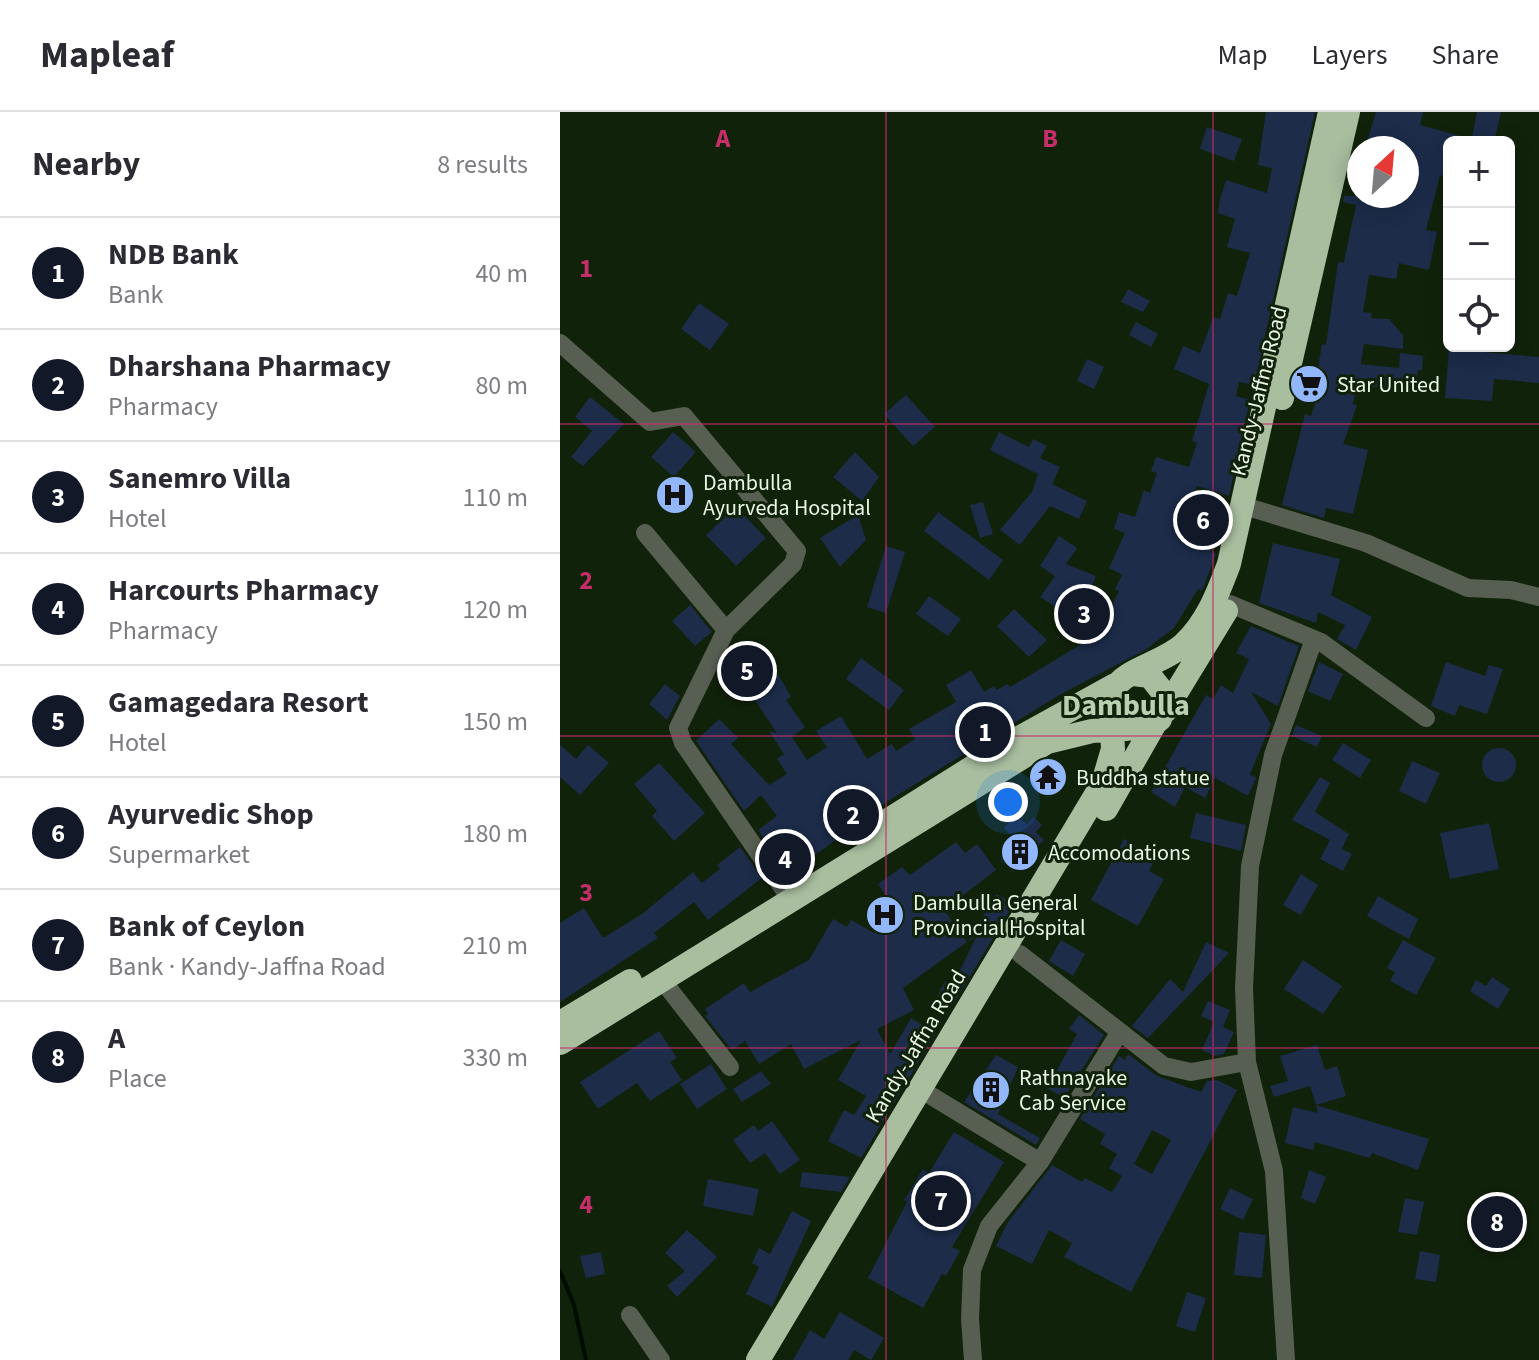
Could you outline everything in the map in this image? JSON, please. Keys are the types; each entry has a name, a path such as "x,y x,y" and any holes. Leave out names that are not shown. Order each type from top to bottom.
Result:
{"highway":[{"name":"Kandy-Jaffna Road","path":"927,1093 1020,954 1132,709 1230,604 1330,112"},
{"name":"Kandy-Jaffna Road","path":"774,1360 1103,783 1113,749 1132,709 1202,623 1229,564 1249,508 1348,112"},
{"path":"560,1023 1016,760 1059,738 1132,709"},
{"path":"850,854 1019,738 1132,709"},
{"path":"1059,738 1098,752 1105,764 1103,783"},
{"path":"560,1043 662,980 786,893"},
{"name":"Kandy-Jaffna Road","path":"758,1360 903,1133"}],"street":[{"path":"560,343 650,422 684,416 797,551 793,564 726,630 678,728 683,743 786,893"},
{"path":"1249,508 1366,543 1468,588 1511,590 1539,597"},
{"path":"645,533 726,630"},
{"path":"1230,604 1314,639 1426,718"},
{"path":"1286,1360 1274,1171 1247,1062 1244,988 1250,866 1273,755 1314,639"},
{"path":"1020,954 1155,1061 1181,1072 1247,1062"},
{"path":"662,980 730,1067"},
{"path":"973,1360 970,1319 972,1270 989,1226 1040,1162 1119,1033"},
{"path":"927,1093 1040,1162"},
{"path":"630,1315 661,1360"}],"building":[{"path":"1266,112 1315,112 1254,385 1239,382 1236,396 1250,400 1229,496 1197,486 1190,506 1219,515 1211,549 1216,554 1202,591 1198,589 1174,628 1145,650 1061,694 888,801 821,851 785,870 758,830 777,816 761,795 744,811 696,741 719,719 738,738 731,744 769,785 787,774 777,759 784,754 769,731 777,733 736,672 766,653 791,697 786,700 805,727 792,737 807,760 827,747 816,731 841,716 867,759 892,744 896,751 915,739 909,729 956,702 946,685 971,670 984,692 994,686 997,690 1007,684 1010,687 1098,634 1040,597 1055,576 1040,566 1059,536 1077,548 1066,564 1096,576 1086,601 1107,615 1119,591 1115,589 1122,575 1109,568 1125,533 1114,529 1119,512 1135,517 1144,490 1150,493 1157,473 1151,471 1156,457 1189,467 1197,443 1192,441 1209,384 1174,369 1183,346 1200,353 1213,317 1220,319 1228,293 1237,296 1250,253 1227,247 1235,219 1218,213 1220,199 1226,180 1267,193 1272,168 1258,165"},
{"path":"1376,112 1423,112 1420,125 1460,136 1443,136 1443,176 1440,175 1426,230 1437,232 1429,270 1399,263 1396,279 1369,275 1363,312 1372,313 1371,318 1389,319 1403,335 1403,349 1364,344 1361,364 1399,368 1400,353 1423,356 1416,391 1357,385 1353,404 1357,405 1343,444 1368,450 1353,514 1326,508 1324,518 1282,505 1305,414 1311,416 1317,397 1313,396 1322,344 1326,345 1338,262 1344,263 1355,208 1419,208 1419,136 1369,136"},
{"path":"1477,112 1501,112 1495,136 1472,136"},
{"path":"1207,127 1242,139 1234,161 1200,149"},
{"path":"1128,289 1150,301 1143,312 1121,302"},
{"path":"699,303 729,324 710,350 681,329"},
{"path":"1136,322 1158,334 1151,347 1129,335"},
{"path":"1449,352 1539,357 1539,383 1494,379 1492,401 1445,398"},
{"path":"1087,359 1104,367 1094,389 1077,381"},
{"path":"906,395 935,427 913,446 884,414"},
{"path":"590,397 624,424 583,466 571,457 592,431 575,417"},
{"path":"673,432 696,452 674,477 651,457"},
{"path":"999,432 1029,447 1033,439 1047,446 1040,458 1060,467 1052,484 1087,501 1079,519 1050,506 1020,545 1000,530 1032,492 1038,474 990,450"},
{"path":"855,452 879,477 862,501 833,477"},
{"path":"983,502 993,534 980,538 970,505"},
{"path":"736,507 766,538 736,566 706,535"},
{"path":"938,512 1003,560 989,580 924,531"},
{"path":"858,515 866,540 840,567 820,538"},
{"path":"1273,543 1340,559 1331,595 1372,617 1356,650 1337,639 1345,625 1318,612 1316,623 1259,603"},
{"path":"886,546 905,552 886,613 867,607"},
{"path":"929,596 961,619 948,636 916,614"},
{"path":"690,605 712,632 695,646 672,621"},
{"path":"1014,609 1047,640 1029,657 997,626"},
{"path":"1251,626 1299,646 1278,706 1251,692 1271,724 1250,774 1256,778 1248,796 1215,778 1205,798 1185,787 1175,807 1151,792 1206,695 1213,699 1221,685 1233,693 1249,659 1236,653"},
{"path":"861,658 904,690 889,710 846,679"},
{"path":"1319,662 1343,674 1330,701 1308,691"},
{"path":"1446,662 1485,676 1489,665 1503,669 1487,714 1459,705 1455,716 1431,706"},
{"path":"665,684 680,696 667,720 649,704"},
{"path":"1296,725 1322,736 1317,747 1292,736"},
{"path":"1343,743 1371,760 1360,778 1332,760"},
{"path":"560,745 576,759 588,745 609,763 580,795 560,777"},
{"path":"1499,748 1511,753 1516,765 1511,777 1499,782 1487,777 1482,765 1487,753"},
{"path":"1412,761 1440,773 1426,804 1399,791"},
{"path":"659,763 705,813 674,841 652,816 657,811 634,784"},
{"path":"1320,777 1330,783 1315,812 1349,834 1342,849 1352,854 1343,871 1320,859 1330,840 1292,820"},
{"name":"Accomodations","path":"1010,812 1027,824 1034,817 1042,825 1036,832 1044,840 1014,872 1010,870 1021,852 1004,864 1000,860 1018,842 1004,828 1008,824 1003,819"},
{"path":"1196,813 1246,825 1241,851 1190,838"},
{"path":"1489,823 1499,869 1450,879 1440,833"},
{"path":"1124,839 1156,857 1149,871 1164,879 1138,926 1091,900"},
{"path":"956,842 965,853 977,844 996,870 944,910 967,942 903,988 914,1010 877,1029 890,1054 911,1018 936,1033 861,1158 828,1141 844,1110 854,1115 866,1096 838,1080 861,1040 804,1069 791,1044 759,1064 745,1041 732,1050 705,1016 708,1014 705,1009 744,983 750,992 809,960 833,919 847,927 851,920 874,933 898,915 878,884 902,867 910,875"},
{"path":"740,847 762,878 708,920 694,902 654,933 658,938 560,1002 560,923 584,908 603,938 642,914 693,872 702,883 720,869 717,865"},
{"path":"1301,874 1318,885 1301,915 1283,905"},
{"path":"996,894 1014,903 953,1005 937,997 945,981 953,985 977,935 968,942"},
{"path":"1378,896 1418,919 1409,939 1367,916"},
{"path":"1061,940 1085,954 1073,976 1049,961"},
{"path":"1403,940 1436,958 1416,995 1390,981 1395,972 1387,968"},
{"path":"1206,942 1229,953 1148,1038 1132,1026 1170,979 1183,992"},
{"path":"1303,960 1342,986 1323,1014 1284,989"},
{"path":"1492,977 1510,989 1498,1009 1470,991 1476,980 1486,986"},
{"path":"1208,1001 1230,1010 1223,1027 1234,1032 1224,1054 1215,1056 1202,1050 1214,1022 1201,1016"},
{"path":"1079,1015 1104,1035 1064,1098 1047,1088 1077,1034 1069,1029"},
{"path":"659,1031 677,1058 670,1062 682,1080 650,1101 637,1083 598,1109 580,1082"},
{"path":"1317,1045 1325,1070 1337,1066 1346,1096 1316,1105 1310,1086 1274,1097 1270,1086 1288,1081 1280,1056"},
{"path":"1128,1054 1157,1076 1201,1092 1207,1081 1217,1080 1237,1090 1131,1292 1064,1257 1072,1243 1049,1230 1032,1264 996,1246 1008,1222 1052,1165 1082,1182 1085,1178 1112,1192 1122,1176 1109,1168 1117,1154 1100,1144 1105,1134 1080,1119 1119,1056 1125,1060","holes":["1152,1130 1171,1140 1152,1174 1134,1164"]},
{"path":"996,1055 1018,1067 998,1114 1040,1138 1036,1145 964,1102"},
{"path":"711,1064 727,1089 697,1109 680,1084"},
{"path":"761,1071 771,1084 742,1102 733,1089"},
{"path":"1316,1105 1429,1139 1418,1170 1372,1153 1370,1158 1315,1142 1313,1150 1285,1143 1293,1107 1318,1113"},
{"path":"772,1121 800,1160 780,1174 765,1153 750,1163 733,1140 754,1125 758,1131"},
{"path":"954,1132 1004,1162 952,1247 960,1251 946,1276 942,1274 923,1308 868,1278 907,1202 904,1200 923,1169 929,1173"},
{"path":"1309,1170 1326,1177 1315,1204 1301,1198"},
{"path":"802,1172 850,1177 841,1192 800,1187"},
{"path":"708,1179 759,1189 753,1216 703,1206"},
{"path":"1230,1188 1253,1199 1243,1220 1220,1209"},
{"path":"1405,1198 1424,1202 1417,1235 1398,1232"},
{"path":"1492,1206 1510,1211 1503,1238 1485,1234"},
{"path":"792,1211 811,1221 772,1307 746,1294 759,1267 752,1263 759,1248 770,1254"},
{"path":"687,1230 717,1257 677,1297 667,1286 685,1271 665,1253"},
{"path":"1239,1232 1266,1235 1262,1278 1234,1275"},
{"path":"1420,1251 1440,1255 1436,1282 1415,1279"},
{"path":"601,1252 605,1274 586,1278 580,1256"},
{"path":"1187,1292 1206,1298 1195,1332 1176,1326"},
{"path":"840,1312 884,1338 871,1360 854,1350 848,1360 793,1360 810,1330 824,1339"}],"waterway":[{"path":"560,1271 574,1305 586,1360"}],"place":[{"name":"Star United","path":"1309,384"},
{"name":"Dambulla Ayurveda Hospital","path":"675,495"},
{"name":"Ayurvedic Shop","path":"1203,520"},
{"name":"Sanemro Villa","path":"1084,614"},
{"name":"Gamagedara Resort","path":"747,671"},
{"name":"NDB Bank","path":"985,732"},
{"name":"Buddha statue","path":"1048,777"},
{"name":"Dharshana Pharmacy","path":"853,815"},
{"name":"Accomodations","path":"1020,852"},
{"name":"Harcourts Pharmacy","path":"785,859"},
{"name":"Dambulla General Provincial Hospital","path":"885,915"},
{"name":"Rathnayake Cab Service","path":"991,1090"},
{"name":"Bank of Ceylon","path":"941,1201"},
{"name":"A","path":"1497,1222"}],"district":[{"name":"Dambulla","path":"1126,705"}]}
